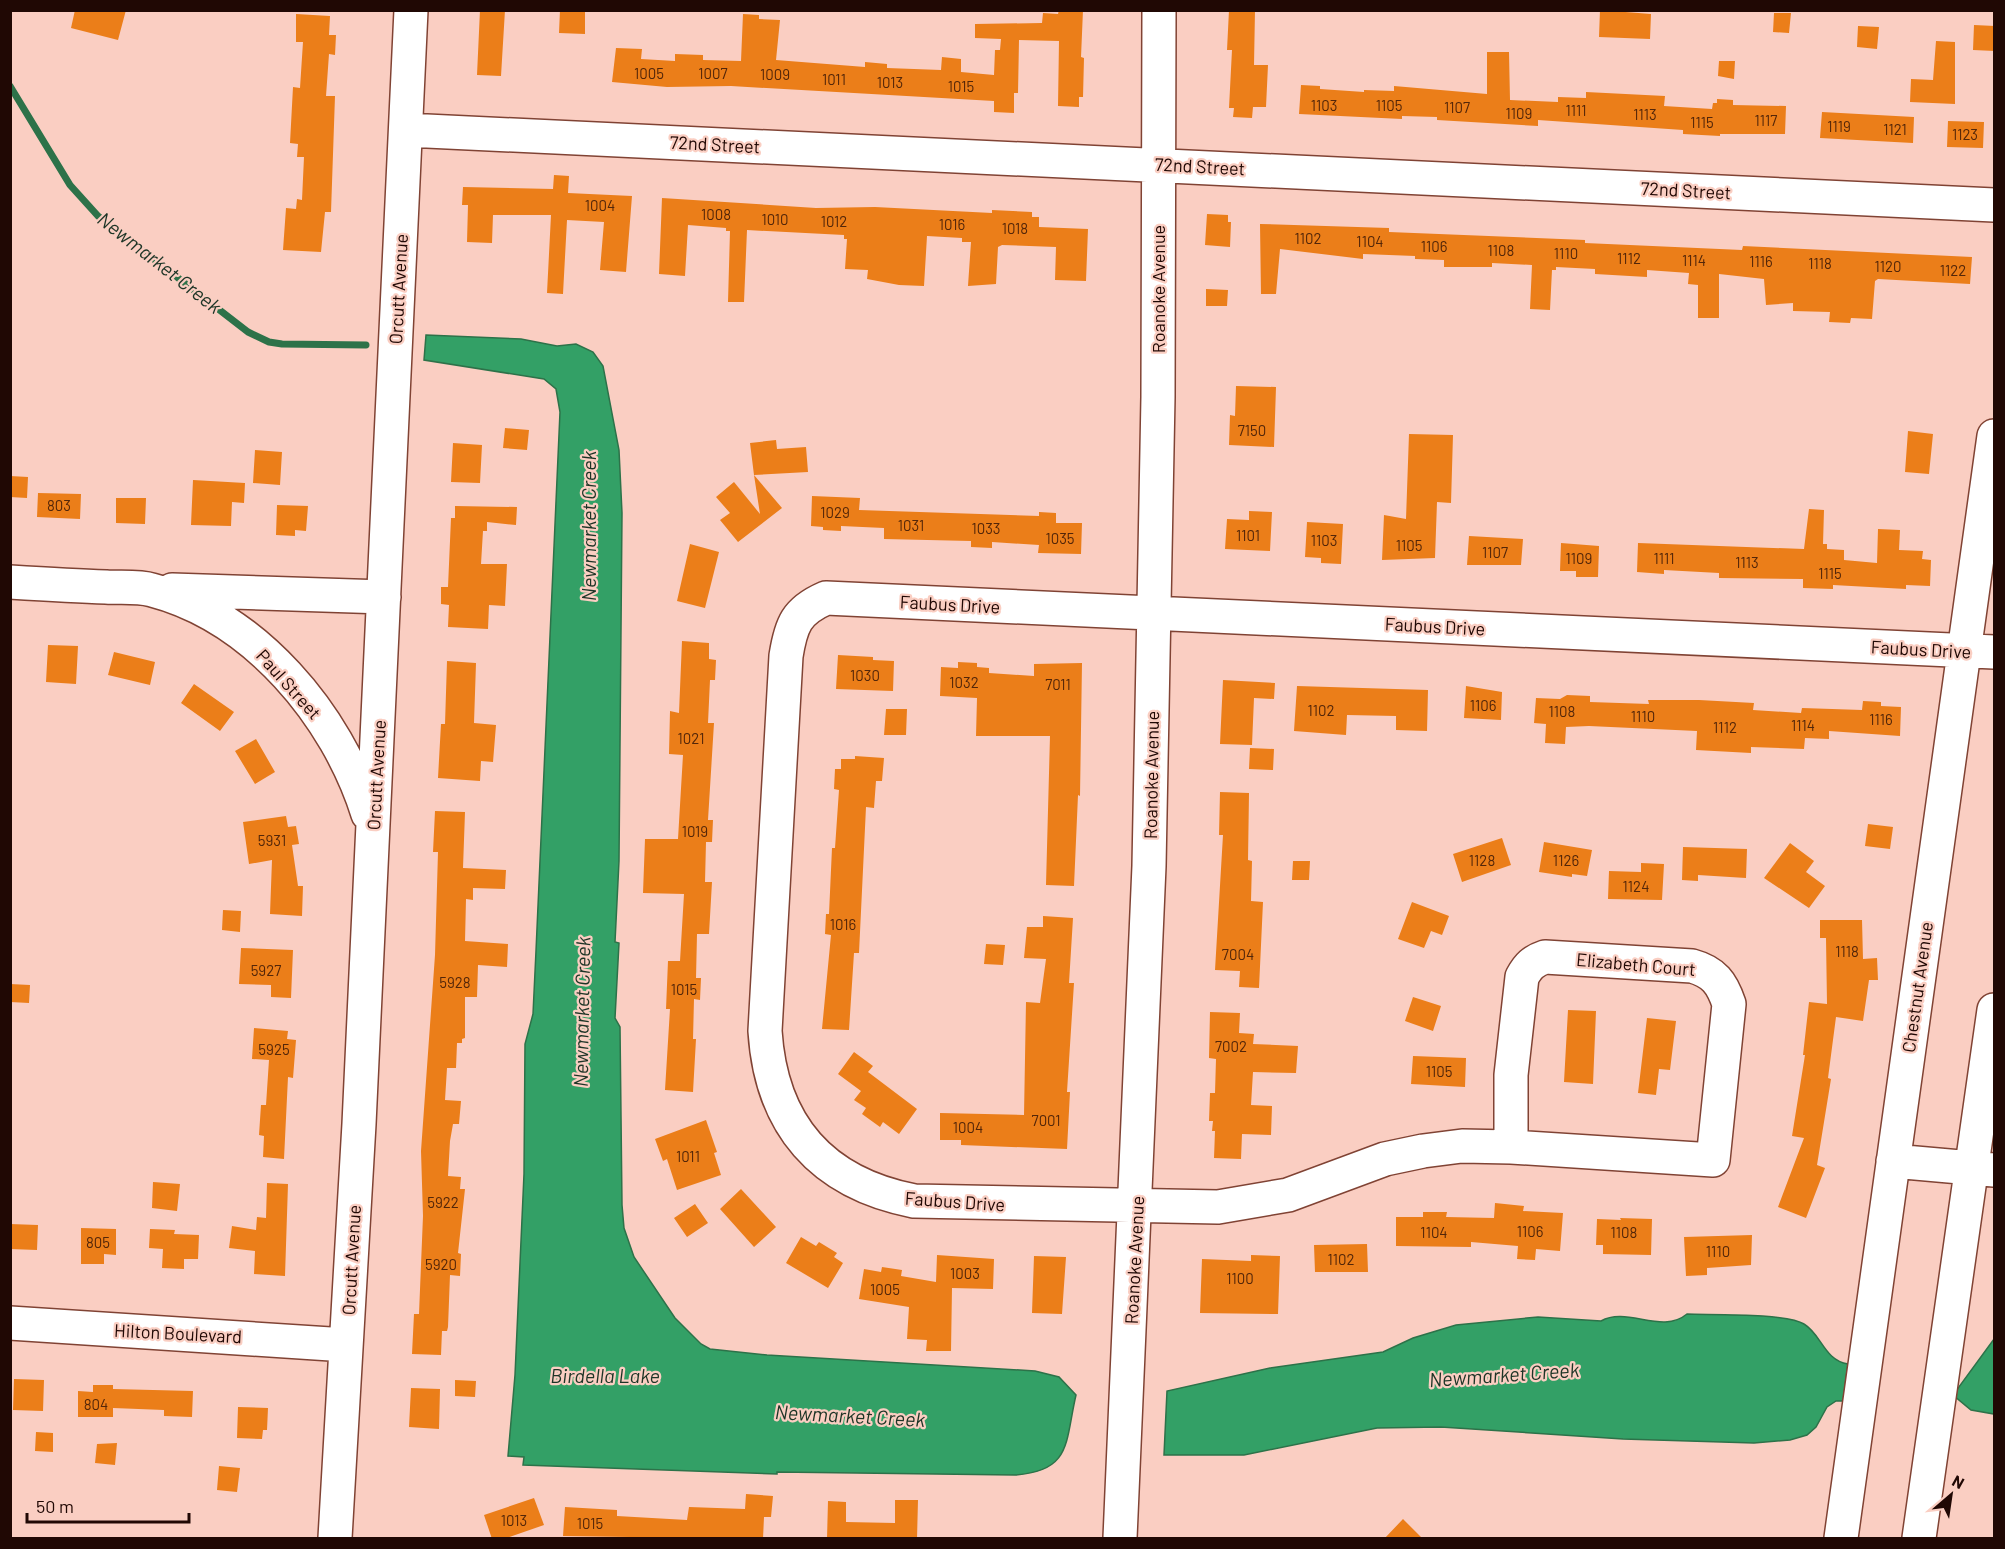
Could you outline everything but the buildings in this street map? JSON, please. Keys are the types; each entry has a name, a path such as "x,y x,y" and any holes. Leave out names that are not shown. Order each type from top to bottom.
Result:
{"street":[{"name":"Orcutt Avenue","path":"335,1539 373,830 411,10"},
{"name":"Roanoke Avenue","path":"1120,1539 1149,867 1154,614 1159,10"},
{"name":"72nd Street","path":"406,130 1995,205"},
{"name":"Chestnut Avenue","path":"1840,1539 1893,1161 1979,651 1995,436"},
{"name":"Paul Street","path":"10,582 384,597"},
{"name":"Paul Street","path":"150,589 200,609 225,623 249,641 293,682 333,736 350,766 373,830"},
{"name":"Faubus Drive","path":"1136,1207 936,1203 893,1197 851,1181 827,1166 789,1121 769,1067 765,1030 786,656 791,630 806,606 826,598 1979,651"},
{"name":"Elizabeth Court","path":"1136,1207 1218,1207 1253,1203 1288,1195 1348,1171 1395,1157 1462,1146 1713,1160 1729,1004 1724,987 1705,969 1692,966 1545,957 1535,960 1522,977 1511,1075 1511,1147"},
{"path":"1919,1539 1984,1169 1995,1010"},
{"path":"1893,1161 1984,1169"},
{"name":"Hilton Boulevard","path":"10,1323 346,1345"}],"water":[{"name":"Birdella Lake","path":"426,335 521,339 557,346 576,344 593,352 603,366 619,450 622,513 619,861 615,942 619,943 615,1018 620,1027 622,1205 624,1228 634,1257 675,1318 701,1344 710,1349 767,1355 1035,1371 1059,1377 1076,1395 1063,1451 1047,1467 1015,1475 777,1472 777,1474 523,1465 524,1457 508,1456 515,1375 524,1174 525,1044 533,1014 560,412 556,389 544,379 424,360"},
{"path":"1687,1314 1766,1316 1795,1320 1804,1324 1834,1358 1848,1364 1843,1401 1836,1401 1827,1407 1816,1427 1807,1435 1790,1440 1754,1443 1623,1439 1441,1427 1377,1428 1244,1455 1164,1455 1167,1391 1270,1368 1383,1352 1413,1338 1456,1325 1538,1317 1601,1321 1611,1317 1622,1317 1667,1322 1677,1320"},
{"path":"1994,1339 1994,1414 1971,1410 1953,1395"}],"waterway":[{"name":"Newmarket Creek","path":"10,86 70,185 98,216 248,332 269,342 282,344 366,345"}]}
